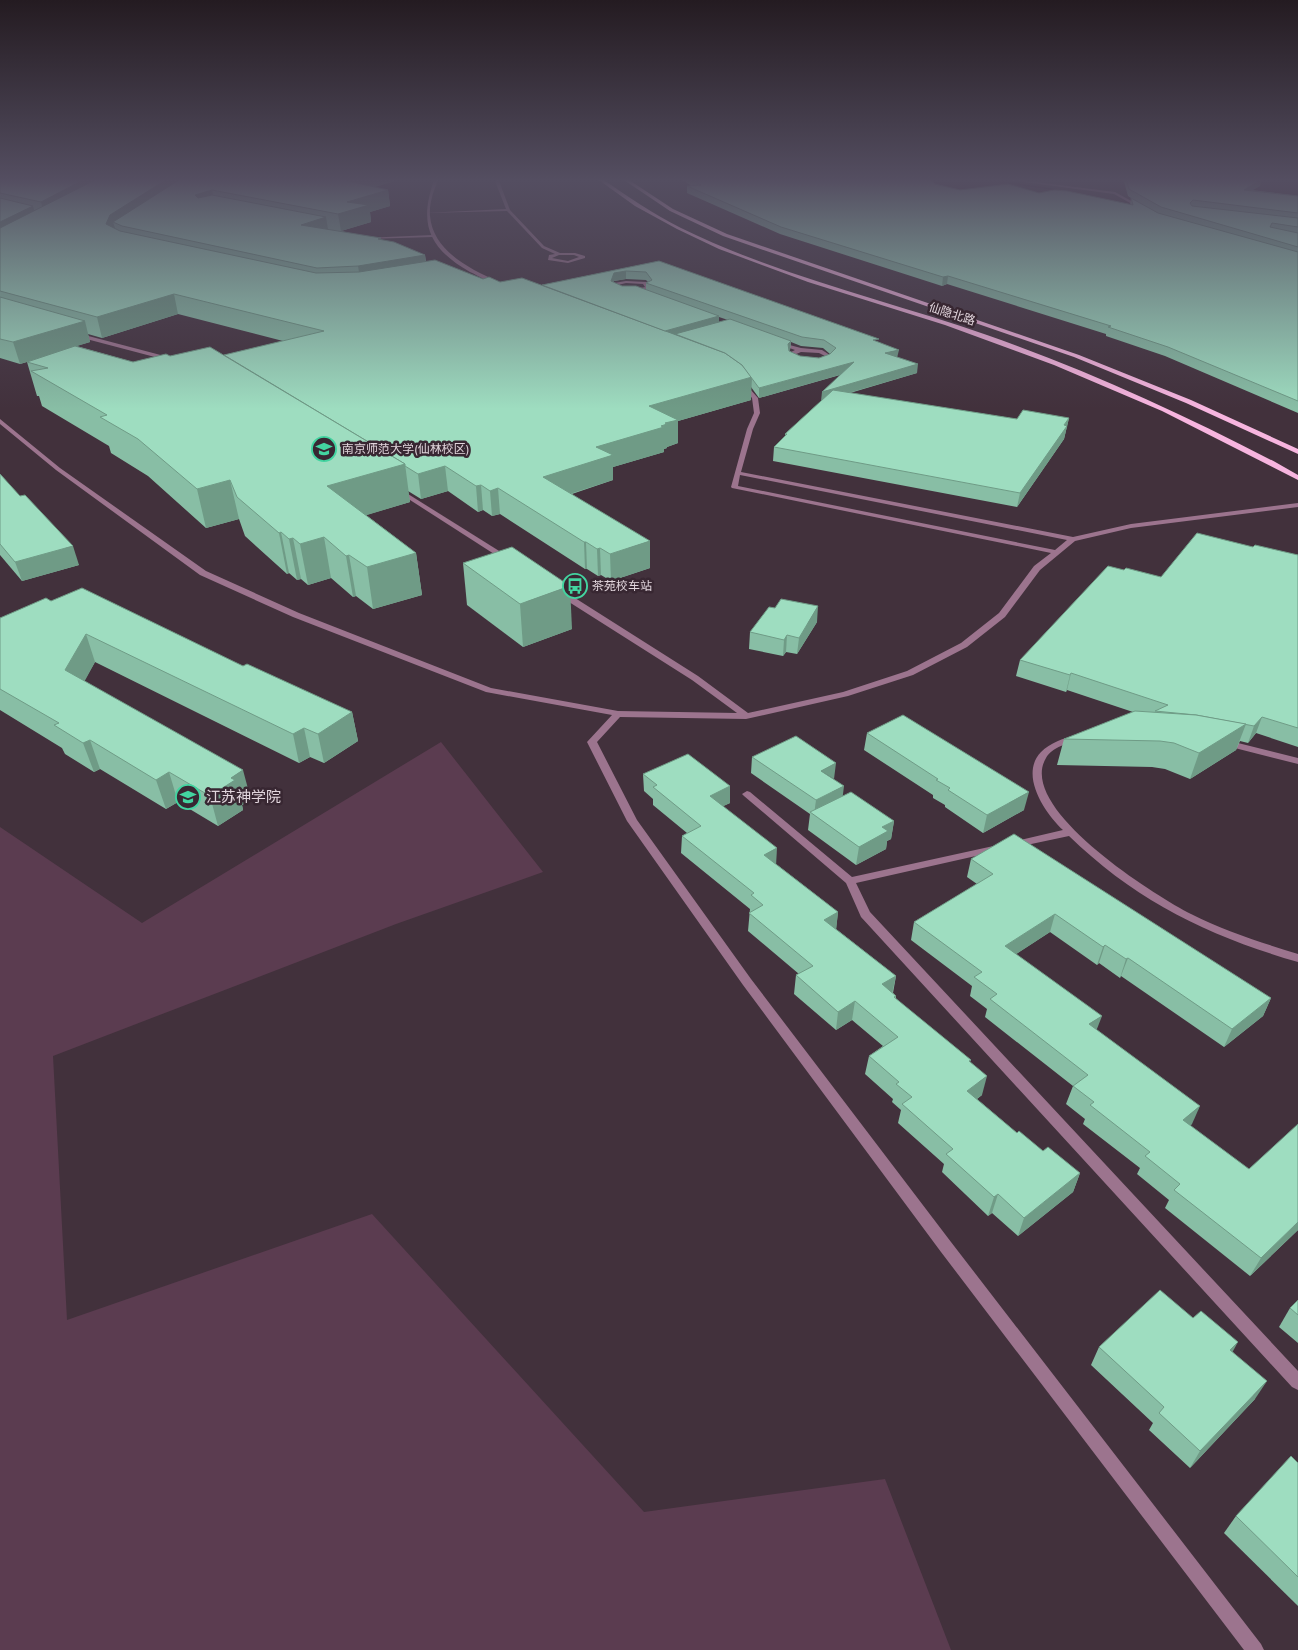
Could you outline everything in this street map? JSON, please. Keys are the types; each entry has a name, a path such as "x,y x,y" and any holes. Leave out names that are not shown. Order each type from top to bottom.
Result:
{"main road":[{"name":"仙隐北路","path":"738,255 772,268 980,335 1054,362 1199,425 1298,478"},
{"name":"仙隐北路","path":"780,255 1077,356 1157,387 1298,452"}],"street":[{"path":"450,255 471,270 503,285"},
{"path":"555,255 551,256 550,259 568,262 583,258 577,255"},
{"path":"462,272 471,270"},
{"path":"636,291 646,288 647,285 633,282 620,283 614,286 623,290 645,294"},
{"path":"65,331 180,362"},
{"path":"773,341 800,350 820,351 830,357 826,361 815,363 801,362 792,358 791,354 800,350"},
{"path":"736,378 751,391 758,406 734,486 1057,552"},
{"path":"0,421 58,469 203,573 296,615 489,690 618,714 746,716 845,694 910,673 964,645 1002,615 1037,568 1073,539"},
{"path":"738,473 1073,539 1131,526 1298,505"},
{"path":"394,487 511,561"},
{"path":"553,588 696,678 746,716"},
{"path":"618,714 592,742 632,822 746,982 946,1247 1255,1650"},
{"path":"1088,735 1061,743 1049,750 1041,758 1036,768 1035,779 1039,791 1070,832 1094,855 1121,876 1187,917 1228,935 1298,958"},
{"path":"1213,740 1298,761"},
{"path":"747,794 850,881 864,914 1298,1382"},
{"path":"850,881 1070,832"}],"shaded area":[{"path":"441,742 543,872 396,924 53,1056 67,1320 372,1214 644,1512 885,1479 951,1650 0,1650 0,827 142,923"}],"building":[{"path":"0,255 232,255 316,273 359,272 435,260 483,279 489,277 500,282 522,278 725,353 742,365 752,377 649,406 678,420 661,426 664,427 596,447 613,455 543,477 650,541 610,554 584,542 498,488 490,491 481,485 476,486 445,466 418,474 405,466 405,464 224,355 324,331 174,294 97,317 0,291"},
{"path":"257,255 425,255 358,266 317,268"},
{"path":"872,255 1298,255 1298,401 1168,347 1108,327 1111,326 948,276 943,277"},
{"path":"659,261 879,339 873,340 899,350 885,353 918,364 822,392 854,362 759,388 742,365 725,353 675,334 730,319 791,341 788,344 789,351 800,356 819,358 830,354 836,348 824,340 802,337 646,283 652,280 646,272 626,271 614,273 611,281 622,286 636,286 719,316 665,331 542,285"},
{"path":"0,297 85,321 13,342 0,339"},
{"path":"75,346 133,362 166,354 170,356 210,347 405,464 327,486 416,553 367,567 349,555 346,556 324,537 300,544 293,538 289,539 281,532 279,533 237,497 230,480 197,489 138,439 100,417 107,415 31,371 48,368 27,362"},
{"path":"833,390 1017,419 1023,410 1069,418 1064,425 1067,426 1020,493 774,447 787,434 785,434"},
{"path":"0,474 20,496 25,495 73,546 15,562 0,544"},
{"path":"1197,533 1253,547 1255,545 1298,555 1298,728 1262,717 1254,726 1196,715 1155,711 1168,705 1071,673 1070,675 1020,660 1108,566 1124,570 1126,568 1161,577"},
{"path":"512,547 570,586 520,604 463,563"},
{"path":"82,588 243,666 247,664 352,712 318,734 304,728 293,734 86,634 65,670 243,770 231,778 235,780 210,796 169,772 156,780 90,740 83,743 54,725 59,723 0,689 0,618 46,598 51,601"},
{"path":"781,599 818,606 799,638 787,635 784,640 750,632 769,607 775,608"},
{"path":"1135,711 1196,715 1246,724 1199,753 1174,743 1160,741 1064,739"},
{"path":"903,715 1029,792 987,815 948,790 950,788 936,780 938,779 867,733"},
{"path":"796,736 836,763 821,771 844,786 816,800 752,757"},
{"path":"688,754 730,786 710,796 777,848 764,855 838,912 824,920 896,976 882,984 896,996 894,997 971,1060 969,1061 987,1076 967,1091 1017,1133 1019,1131 1043,1151 1048,1147 1080,1173 1024,1218 998,1194 994,1197 946,1154 953,1149 902,1104 912,1097 896,1084 899,1082 869,1056 898,1037 855,1001 838,1012 796,975 813,966 749,913 763,905 751,895 754,893 682,836 701,826 653,787 657,785 643,774"},
{"path":"851,792 894,821 882,827 888,831 859,847 810,812"},
{"path":"1014,834 1271,998 1232,1029 1128,958 1126,959 1105,945 1103,947 1055,914 1005,946 1102,1016 1089,1024 1200,1106 1183,1120 1249,1169 1298,1124 1298,1222 1261,1258 1174,1190 1180,1184 1145,1156 1150,1152 1090,1105 1094,1102 1073,1086 1088,1075 990,999 997,994 974,977 982,972 914,922 993,874 971,859"},
{"path":"1160,1290 1193,1318 1201,1311 1238,1342 1230,1350 1267,1381 1200,1451 1159,1413 1164,1407 1099,1347"},
{"path":"1298,1300 1298,1315 1290,1308"},
{"path":"1291,1456 1298,1463 1298,1577 1236,1516"}],"place":[{"name":"南京师范大学(仙林校区)","path":"324,449"},
{"name":"茶苑校车站","path":"575,586"},
{"name":"江苏神学院","path":"188,797"}]}
